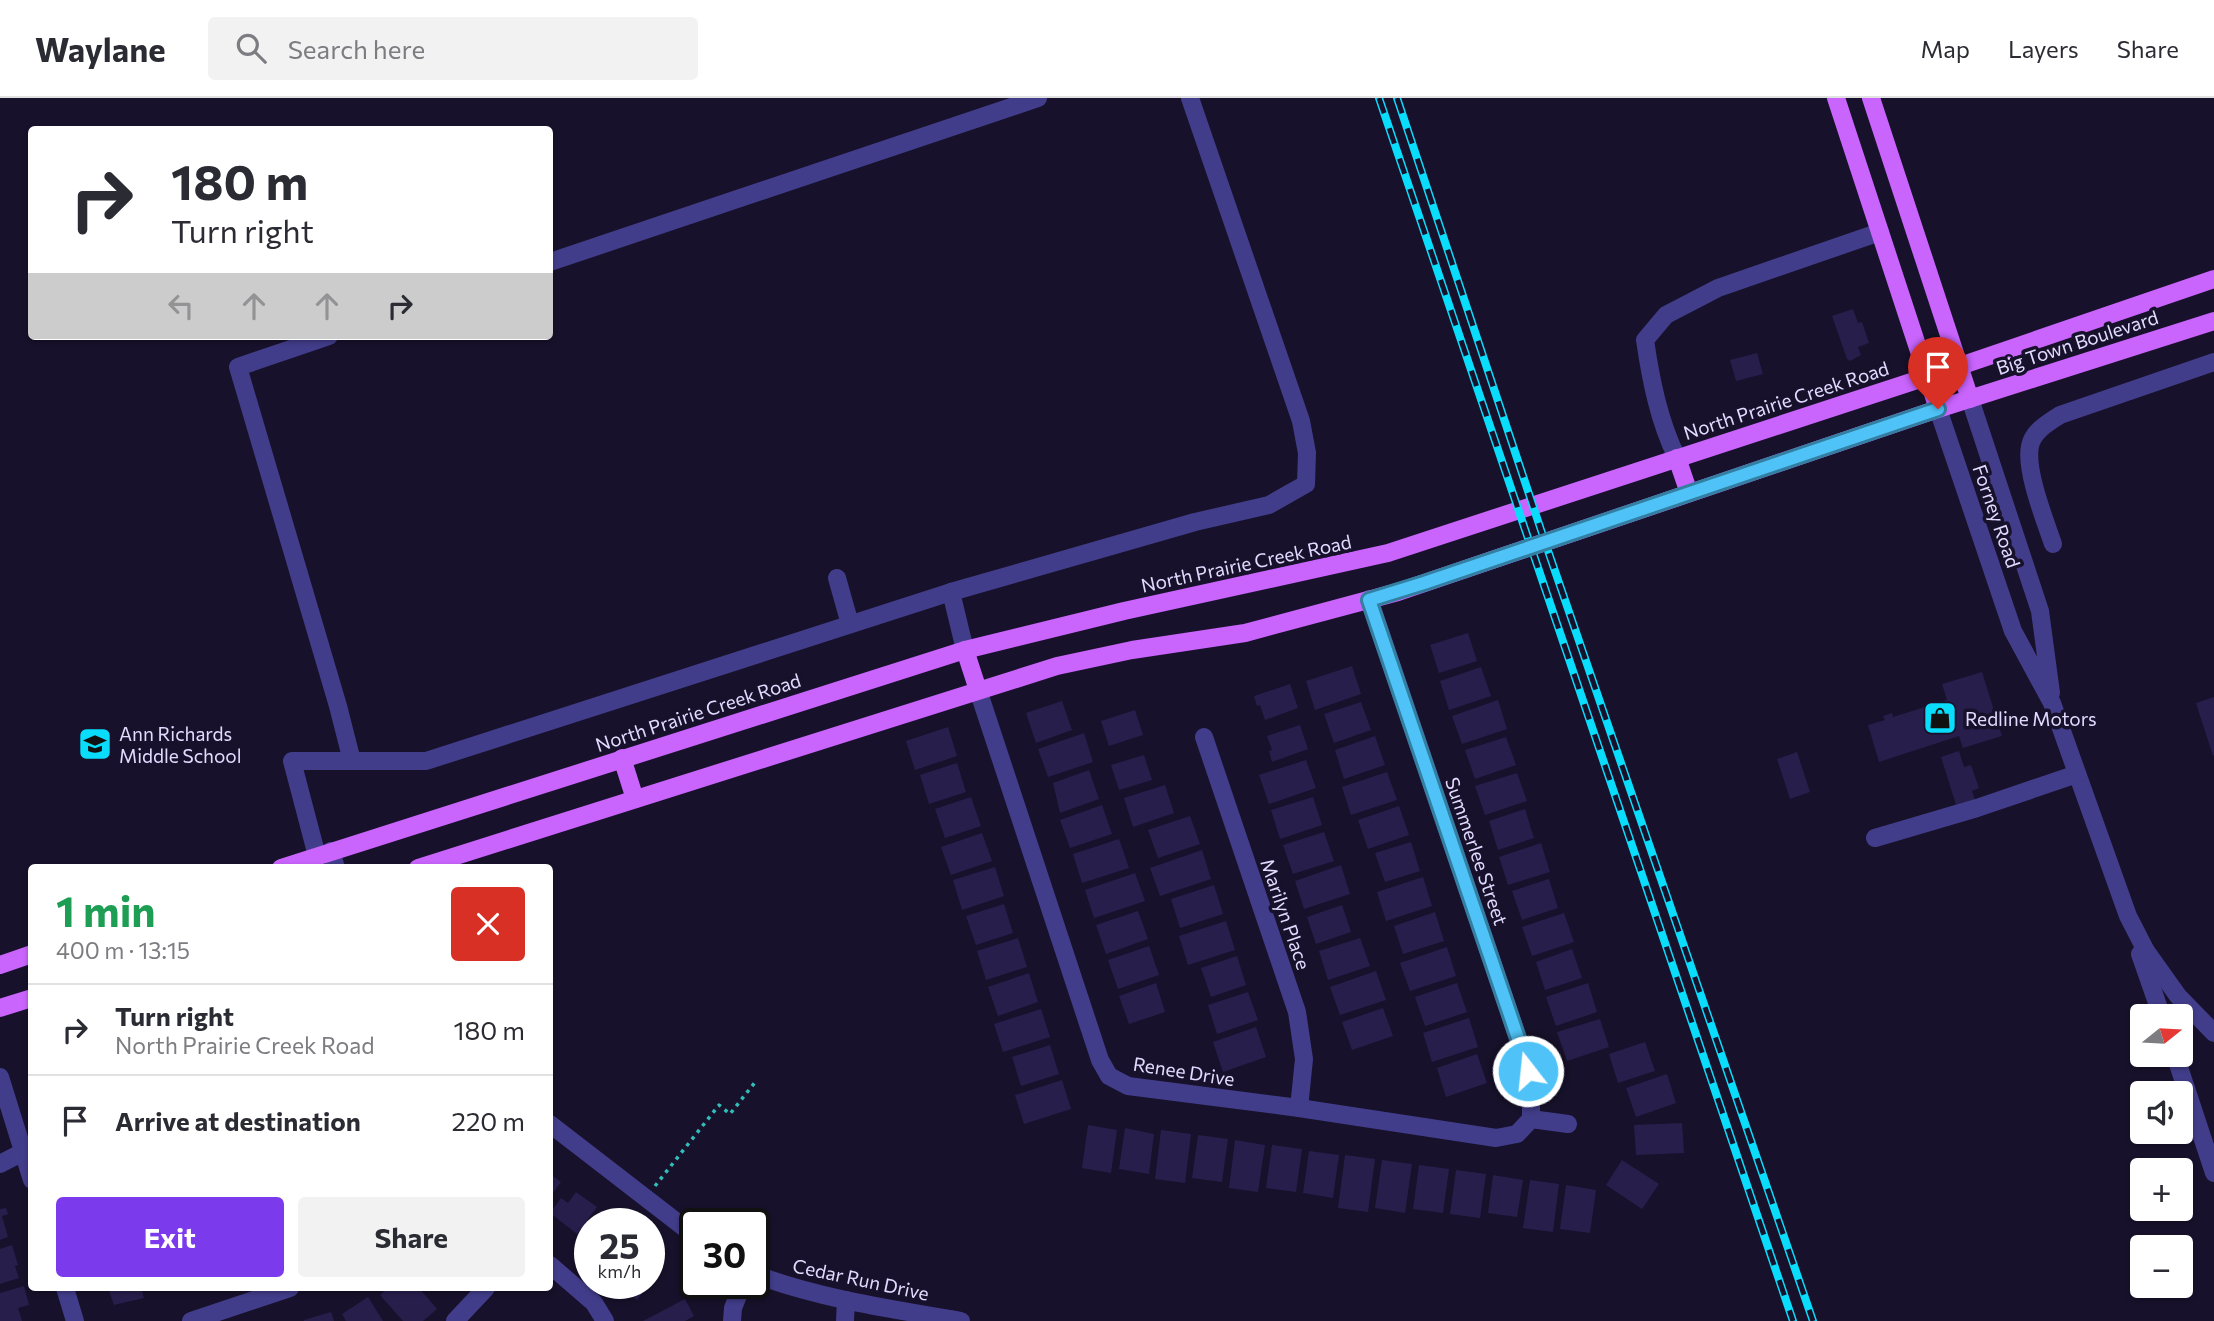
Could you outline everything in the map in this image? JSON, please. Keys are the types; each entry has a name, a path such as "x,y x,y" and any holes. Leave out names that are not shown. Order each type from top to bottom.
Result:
{"main road":[{"name":"Forney Road","path":"1836,98 1928,375 1954,404"},
{"name":"Forney Road","path":"1871,98 1960,366 1954,404"},
{"name":"North Prairie Creek Road","path":"319,861 622,758 965,650 1124,611 1388,553 1960,366 2214,279"},
{"name":"Big Town Boulevard","path":"1954,404 2214,321"},
{"path":"431,864 1057,666 1132,650 1245,633 1398,592 1954,404"},
{"path":"1676,458 1689,493"},
{"path":"965,650 978,690"},
{"path":"622,758 635,799"},
{"path":"0,965 28,955"},
{"path":"0,1008 28,999"}],"street":[{"path":"553,261 1038,98"},
{"path":"319,861 292,761 426,761 951,592 1195,522 1269,506 1306,484 1307,453 1301,421 1189,98"},
{"path":"1676,458 1665,435 1644,340 1666,315 1718,288 1880,232"},
{"path":"317,340 238,366 352,761"},
{"path":"2053,544 2030,469 2030,445 2040,428 2060,415 2214,362"},
{"name":"Forney Road","path":"1954,404 2013,631 2052,703 2158,1004"},
{"name":"Forney Road","path":"1954,404 2040,611 2052,703"},
{"path":"836,578 850,624"},
{"path":"951,592 965,650"},
{"name":"Summerlee Street","path":"1369,600 1524,1056 1531,1086 1531,1119"},
{"name":"Renee Drive","path":"978,690 1100,1060 1109,1076 1128,1086 1300,1108 1496,1138 1517,1134 1531,1119"},
{"name":"Marilyn Place","path":"1204,737 1297,1012 1304,1059 1300,1108"},
{"path":"1875,838 1977,808 2077,774"},
{"name":"Forney Road","path":"2128,916 2146,951 2178,996 2214,1033"},
{"path":"2179,1068 2214,1173"},
{"path":"0,1077 28,1151 0,1164"},
{"path":"1531,1119 1568,1124"},
{"path":"553,1126 679,1224"},
{"path":"553,1268 594,1303 605,1321"},
{"name":"Cedar Run Drive","path":"770,1280 846,1300 961,1321"},
{"path":"66,1291 75,1321"},
{"path":"193,1321 281,1291"},
{"path":"456,1321 483,1291"},
{"path":"732,1321 737,1299"},
{"path":"845,1321 846,1300"}],"path":[{"path":"667,1172 719,1105 730,1114 756,1082"}],"building":[{"path":"1853,309 1858,323 1862,322 1869,343 1858,347 1861,355 1850,361 1832,316"},
{"path":"1757,353 1763,374 1736,381 1730,360"},
{"path":"1468,633 1477,661 1439,673 1430,645"},
{"path":"1352,666 1361,694 1315,710 1306,681"},
{"path":"1481,667 1491,696 1449,710 1440,681"},
{"name":"Redline Motors","path":"1982,672 2002,736 1963,748 1959,736 1879,762 1868,725 1885,720 1883,716 1892,713 1893,717 1947,700 1942,684"},
{"path":"1290,684 1298,708 1265,720 1254,696"},
{"path":"2214,697 2214,755 2213,756 2196,703"},
{"path":"1498,700 1507,729 1462,744 1452,716"},
{"path":"1062,701 1072,730 1036,743 1026,713"},
{"path":"1361,702 1371,730 1334,743 1324,714"},
{"path":"1135,710 1143,735 1109,746 1101,721"},
{"path":"1300,725 1308,749 1272,762 1269,751 1272,750 1267,736"},
{"path":"948,727 957,756 915,770 906,741"},
{"path":"1084,733 1093,762 1048,777 1038,749"},
{"path":"1375,736 1385,765 1344,779 1335,750"},
{"path":"1506,737 1516,765 1475,779 1465,750"},
{"path":"1959,751 1964,767 1971,765 1979,788 1972,791 1975,800 1956,805 1941,757"},
{"path":"1797,752 1810,792 1790,799 1777,759"},
{"path":"1144,755 1152,780 1119,790 1111,765"},
{"path":"1306,760 1316,788 1269,804 1259,775"},
{"path":"957,763 966,792 929,804 920,775"},
{"path":"1089,770 1099,799 1060,813 1053,783"},
{"path":"1387,772 1397,800 1351,815 1342,787"},
{"path":"1517,773 1527,801 1485,815 1475,786"},
{"path":"1165,785 1174,813 1133,827 1124,798"},
{"path":"971,797 981,826 945,838 935,809"},
{"path":"1313,797 1322,825 1280,839 1271,810"},
{"path":"1102,805 1112,834 1070,848 1060,820"},
{"path":"1399,806 1409,835 1368,849 1358,820"},
{"path":"1525,809 1534,838 1498,850 1489,821"},
{"path":"1190,816 1200,844 1158,858 1148,830"},
{"path":"1324,832 1334,861 1293,874 1283,845"},
{"path":"982,833 992,861 951,875 941,847"},
{"path":"1119,839 1129,868 1082,883 1073,854"},
{"path":"1411,842 1420,871 1385,882 1375,853"},
{"path":"1541,843 1550,872 1508,885 1499,857"},
{"path":"1202,850 1211,879 1160,896 1150,868"},
{"path":"1341,865 1350,894 1304,909 1295,881"},
{"path":"995,867 1004,896 962,910 953,880"},
{"path":"1135,873 1145,901 1094,918 1085,890"},
{"path":"1423,877 1432,906 1386,921 1377,892"},
{"path":"1549,879 1558,908 1522,920 1512,891"},
{"path":"1214,885 1223,914 1180,928 1171,899"},
{"path":"1004,904 1013,933 976,945 966,916"},
{"path":"1342,905 1351,932 1316,944 1307,917"},
{"path":"1138,911 1148,939 1106,954 1096,925"},
{"path":"1435,912 1444,941 1403,954 1394,926"},
{"path":"1564,913 1574,942 1532,956 1522,927"},
{"path":"1226,921 1235,950 1188,965 1179,936"},
{"path":"1018,938 1027,967 986,980 977,951"},
{"path":"1360,938 1370,966 1328,980 1319,951"},
{"path":"1149,946 1159,975 1118,989 1108,960"},
{"path":"1447,947 1456,976 1410,991 1400,963"},
{"path":"1572,949 1582,978 1545,990 1536,962"},
{"path":"1237,956 1246,985 1211,997 1201,968"},
{"path":"1376,971 1386,1000 1340,1015 1330,987"},
{"path":"1029,973 1038,1002 998,1016 988,987"},
{"path":"1156,983 1165,1012 1129,1024 1119,996"},
{"path":"1457,983 1467,1012 1425,1026 1415,997"},
{"path":"1588,983 1597,1012 1556,1026 1546,997"},
{"path":"1248,992 1258,1020 1217,1034 1208,1005"},
{"path":"1383,1008 1393,1036 1352,1050 1342,1022"},
{"path":"1041,1009 1050,1037 1003,1052 994,1024"},
{"path":"1469,1018 1478,1047 1432,1062 1423,1033"},
{"path":"1600,1019 1609,1047 1567,1061 1557,1032"},
{"path":"1256,1027 1266,1057 1223,1072 1213,1042"},
{"path":"1645,1042 1655,1071 1618,1083 1609,1054"},
{"path":"1050,1045 1059,1074 1021,1086 1012,1057"},
{"path":"1477,1054 1487,1083 1446,1097 1437,1068"},
{"path":"1667,1074 1676,1103 1636,1117 1626,1088"},
{"path":"1062,1080 1071,1109 1024,1124 1015,1095"},
{"path":"1682,1123 1684,1153 1636,1155 1634,1125"},
{"path":"1088,1125 1117,1130 1111,1173 1082,1168"},
{"path":"1125,1128 1154,1134 1149,1174 1119,1169"},
{"path":"1161,1130 1191,1134 1185,1183 1155,1179"},
{"path":"1198,1135 1228,1139 1222,1182 1192,1178"},
{"path":"1235,1140 1265,1145 1258,1192 1229,1188"},
{"path":"1272,1145 1302,1149 1296,1192 1266,1188"},
{"path":"1309,1151 1339,1155 1333,1198 1303,1193"},
{"path":"1345,1155 1375,1159 1368,1212 1338,1208"},
{"path":"1382,1160 1412,1164 1405,1213 1375,1208"},
{"path":"1622,1160 1659,1184 1642,1209 1606,1185"},
{"path":"1419,1165 1449,1169 1443,1213 1413,1209"},
{"path":"1456,1170 1486,1174 1480,1218 1450,1214"},
{"path":"1493,1175 1523,1180 1517,1217 1488,1213"},
{"path":"553,1176 561,1182 553,1193"},
{"path":"1530,1180 1559,1184 1553,1232 1523,1228"},
{"path":"1566,1185 1596,1190 1590,1233 1560,1229"},
{"path":"576,1192 597,1207 574,1208 574,1232 553,1215 553,1209 561,1198 568,1203"},
{"path":"6,1208 8,1214 2,1216 8,1237 0,1240 0,1209"},
{"path":"12,1245 19,1278 0,1284 0,1249"},
{"path":"24,1286 29,1305 18,1308 22,1321 0,1321 0,1293"},
{"path":"109,1291 142,1291 144,1298 114,1305"},
{"path":"385,1291 422,1291 437,1309 423,1321 403,1321 380,1295"},
{"path":"368,1297 383,1321 346,1321 342,1314"},
{"path":"685,1299 694,1316 685,1321 643,1321"},
{"path":"331,1312 334,1321 304,1321 304,1320"}],"railway":[{"path":"1379,98 1793,1321"},
{"path":"1397,98 1545,542 1813,1321"}],"place":[{"name":"Redline Motors","path":"1940,718"},
{"name":"Ann Richards Middle School","path":"95,744"}],"route":[{"path":"1528,1071 1369,600 1938,409"}]}
